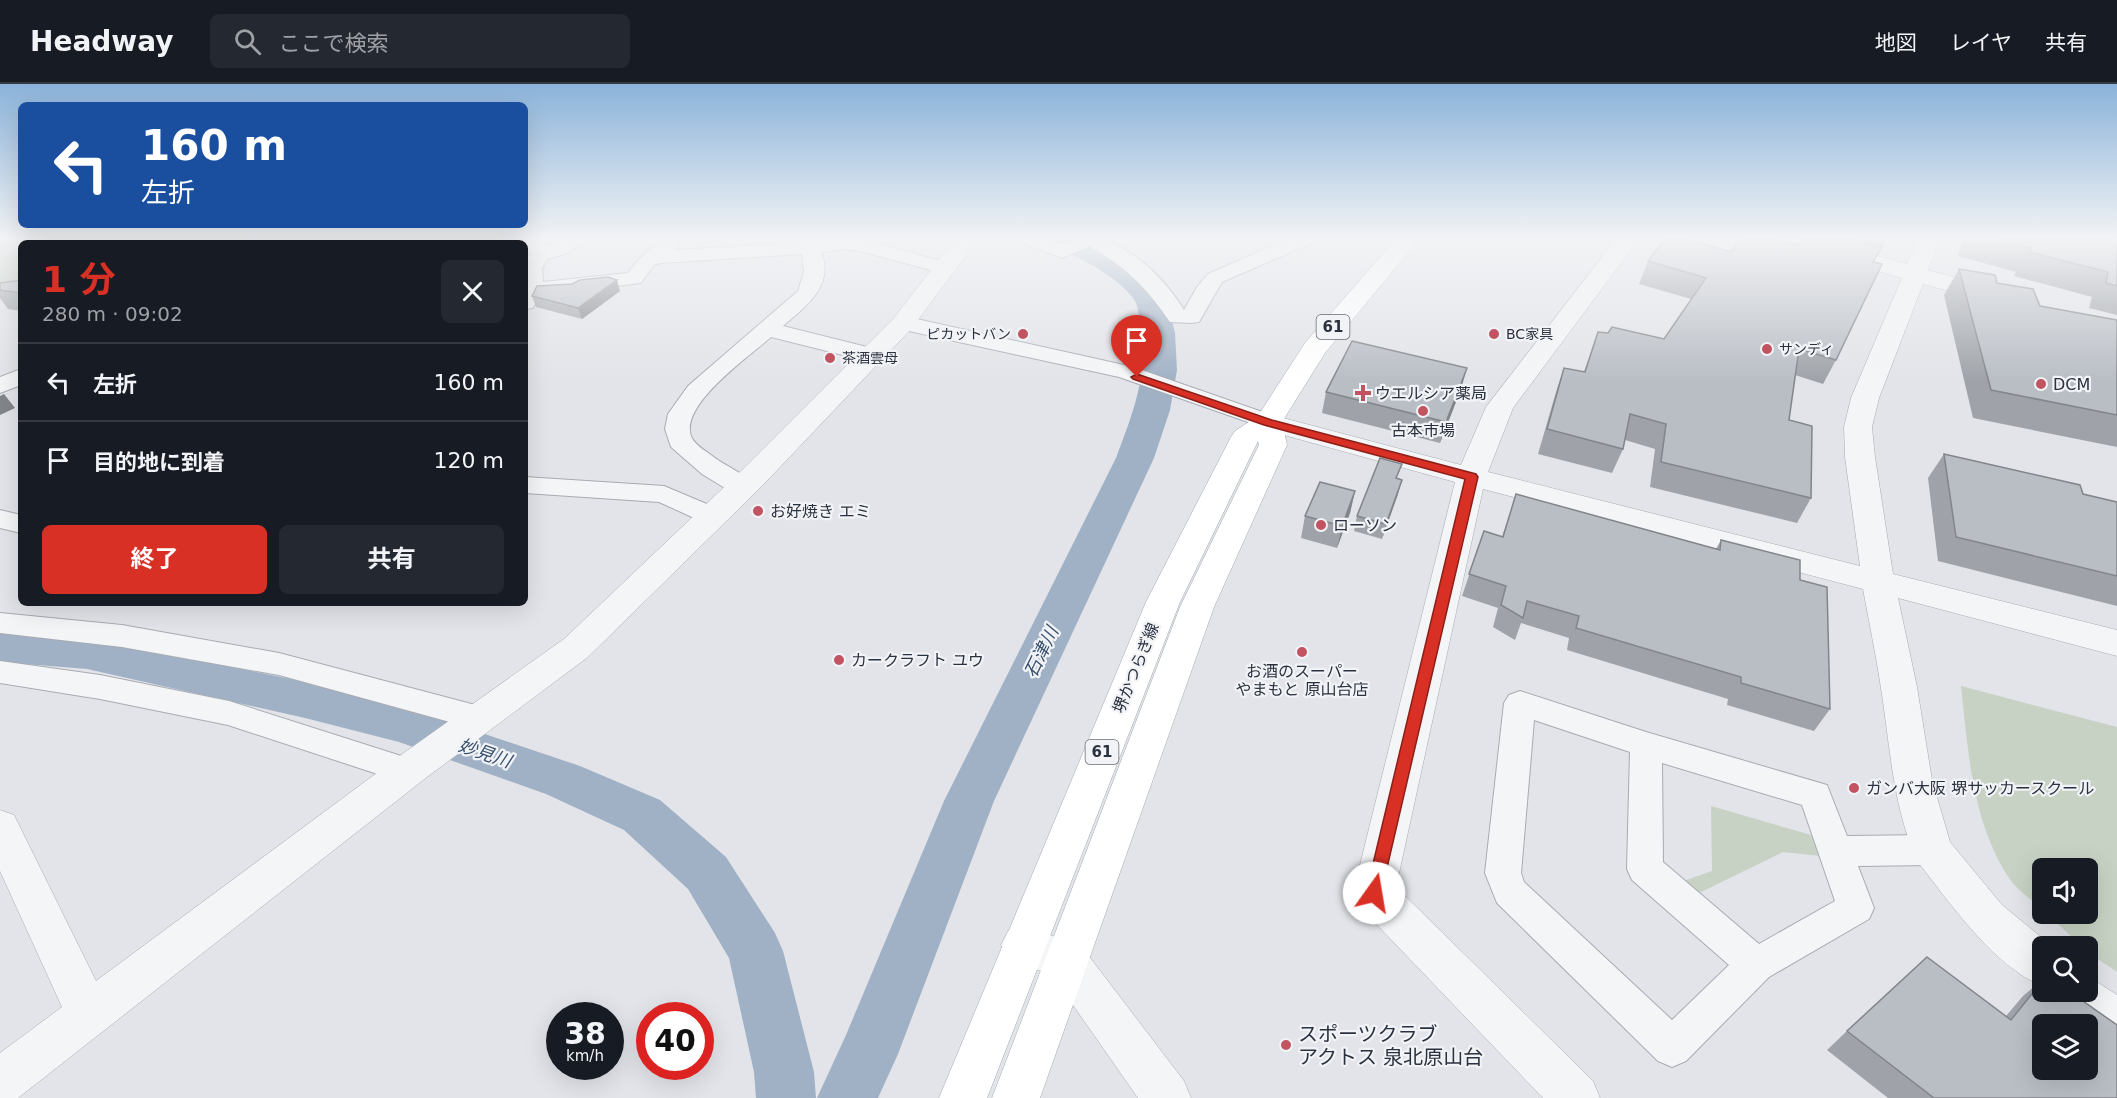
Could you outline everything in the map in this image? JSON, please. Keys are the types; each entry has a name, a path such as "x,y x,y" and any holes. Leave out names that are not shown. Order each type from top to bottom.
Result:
{"main road":[{"name":"堺かつらぎ線","path":"963,1098 1163,602 1245,437 1268,422 1314,349 1368,286"},
{"name":"61","path":"1016,1098 1197,607 1273,445 1268,422"}],"street":[{"path":"742,487 688,451 680,442 677,429 680,414 696,391 807,294 810,286"},
{"path":"0,1082 474,721 576,648 742,487 903,323 931,286"},
{"path":"1156,286 1165,294 1178,317 1191,317 1208,286"},
{"path":"1576,1098 1374,893 1472,477 1500,407 1592,286"},
{"path":"1911,286 1865,398 1858,427 1860,458 1878,581 1899,687 1912,780 1932,850 1987,918 2032,957"},
{"path":"1960,286 2016,302"},
{"path":"903,323 1125,372 1268,422 1472,477 2117,643"},
{"path":"767,330 871,355"},
{"path":"0,386 18,377"},
{"path":"528,485 664,494 712,516"},
{"path":"0,519 18,523"},
{"path":"0,623 122,636 279,664 474,721"},
{"path":"0,672 100,687 229,713 411,769"},
{"path":"1520,703 1646,746 1815,795 1835,851 1856,908 1756,965 1672,1047 1510,892 1503,873 1520,703"},
{"path":"1646,746 1645,869 1756,965"},
{"path":"0,827 89,1014"},
{"path":"1835,851 1932,850"},
{"path":"1023,945 1067,961 1167,1098"},
{"path":"2089,1002 2117,1021"}],"green space":[{"path":"0,286 18,286 18,287 0,291"},
{"path":"1961,686 2117,727 2117,972 2098,959 2098,936 2071,936 2058,924 2098,924 2098,858 2032,858 2032,901 2020,891 2009,878 1997,856 1979,810 1966,735"},
{"path":"1711,806 1811,835 1820,856 1783,852 1693,896 1678,883 1712,871"}],"building":[{"path":"0,286 18,286 18,293 0,290"},
{"path":"537,286 608,286 578,308 532,296"},
{"path":"1700,286 1871,286 1836,360 1799,349 1789,420 1812,426 1811,498 1661,462 1666,424 1630,414 1623,449 1547,429 1564,368 1585,372 1598,332 1608,333 1612,327 1664,339"},
{"path":"1964,286 2017,286 2033,289 2040,306 2117,320 2117,415 1991,390"},
{"path":"1352,341 1467,368 1446,422 1326,392"},
{"path":"1944,454 2080,485 2083,494 2117,502 2117,576 1956,537"},
{"path":"1380,458 1402,464 1396,478 1402,480 1386,524 1357,516"},
{"path":"1320,482 1355,491 1342,526 1305,516"},
{"path":"1516,494 1720,550 1721,540 1800,560 1800,580 1827,587 1830,709 1741,683 1741,677 1576,628 1579,616 1527,601 1523,618 1501,605 1506,586 1469,574 1484,531 1503,537"},
{"path":"1927,957 2011,1020 2032,994 2032,1002 2084,1002 2117,1025 2117,1098 1934,1098 1847,1031"}],"waterway":[{"name":"石津川","path":"847,1098 868,1054 969,801 1135,458 1152,410 1160,370 1159,333 1150,297 1139,286"},
{"name":"妙見川","path":"0,646 87,653 305,700 405,725 563,780 642,815 707,873 755,951 784,1072 786,1098"}],"place":[{"name":"ピカットバン","path":"1023,334"},
{"name":"BC家具","path":"1494,334"},
{"name":"サンディ","path":"1767,349"},
{"name":"茶酒雲母","path":"830,358"},
{"name":"DCM","path":"2041,384"},
{"name":"ウエルシア薬局","path":"1363,393"},
{"name":"古本市場","path":"1423,411"},
{"name":"お好焼き エミ","path":"758,511"},
{"name":"ローソン","path":"1321,525"},
{"name":"お酒のスーパー やまもと 原山台店","path":"1302,652"},
{"name":"カークラフト ユウ","path":"839,660"},
{"name":"ガンバ大阪 堺サッカースクール","path":"1854,788"},
{"name":"スポーツクラブ アクトス 泉北原山台","path":"1286,1045"}],"route":[{"path":"1137,377 1268,422 1472,477 1374,893"}]}
